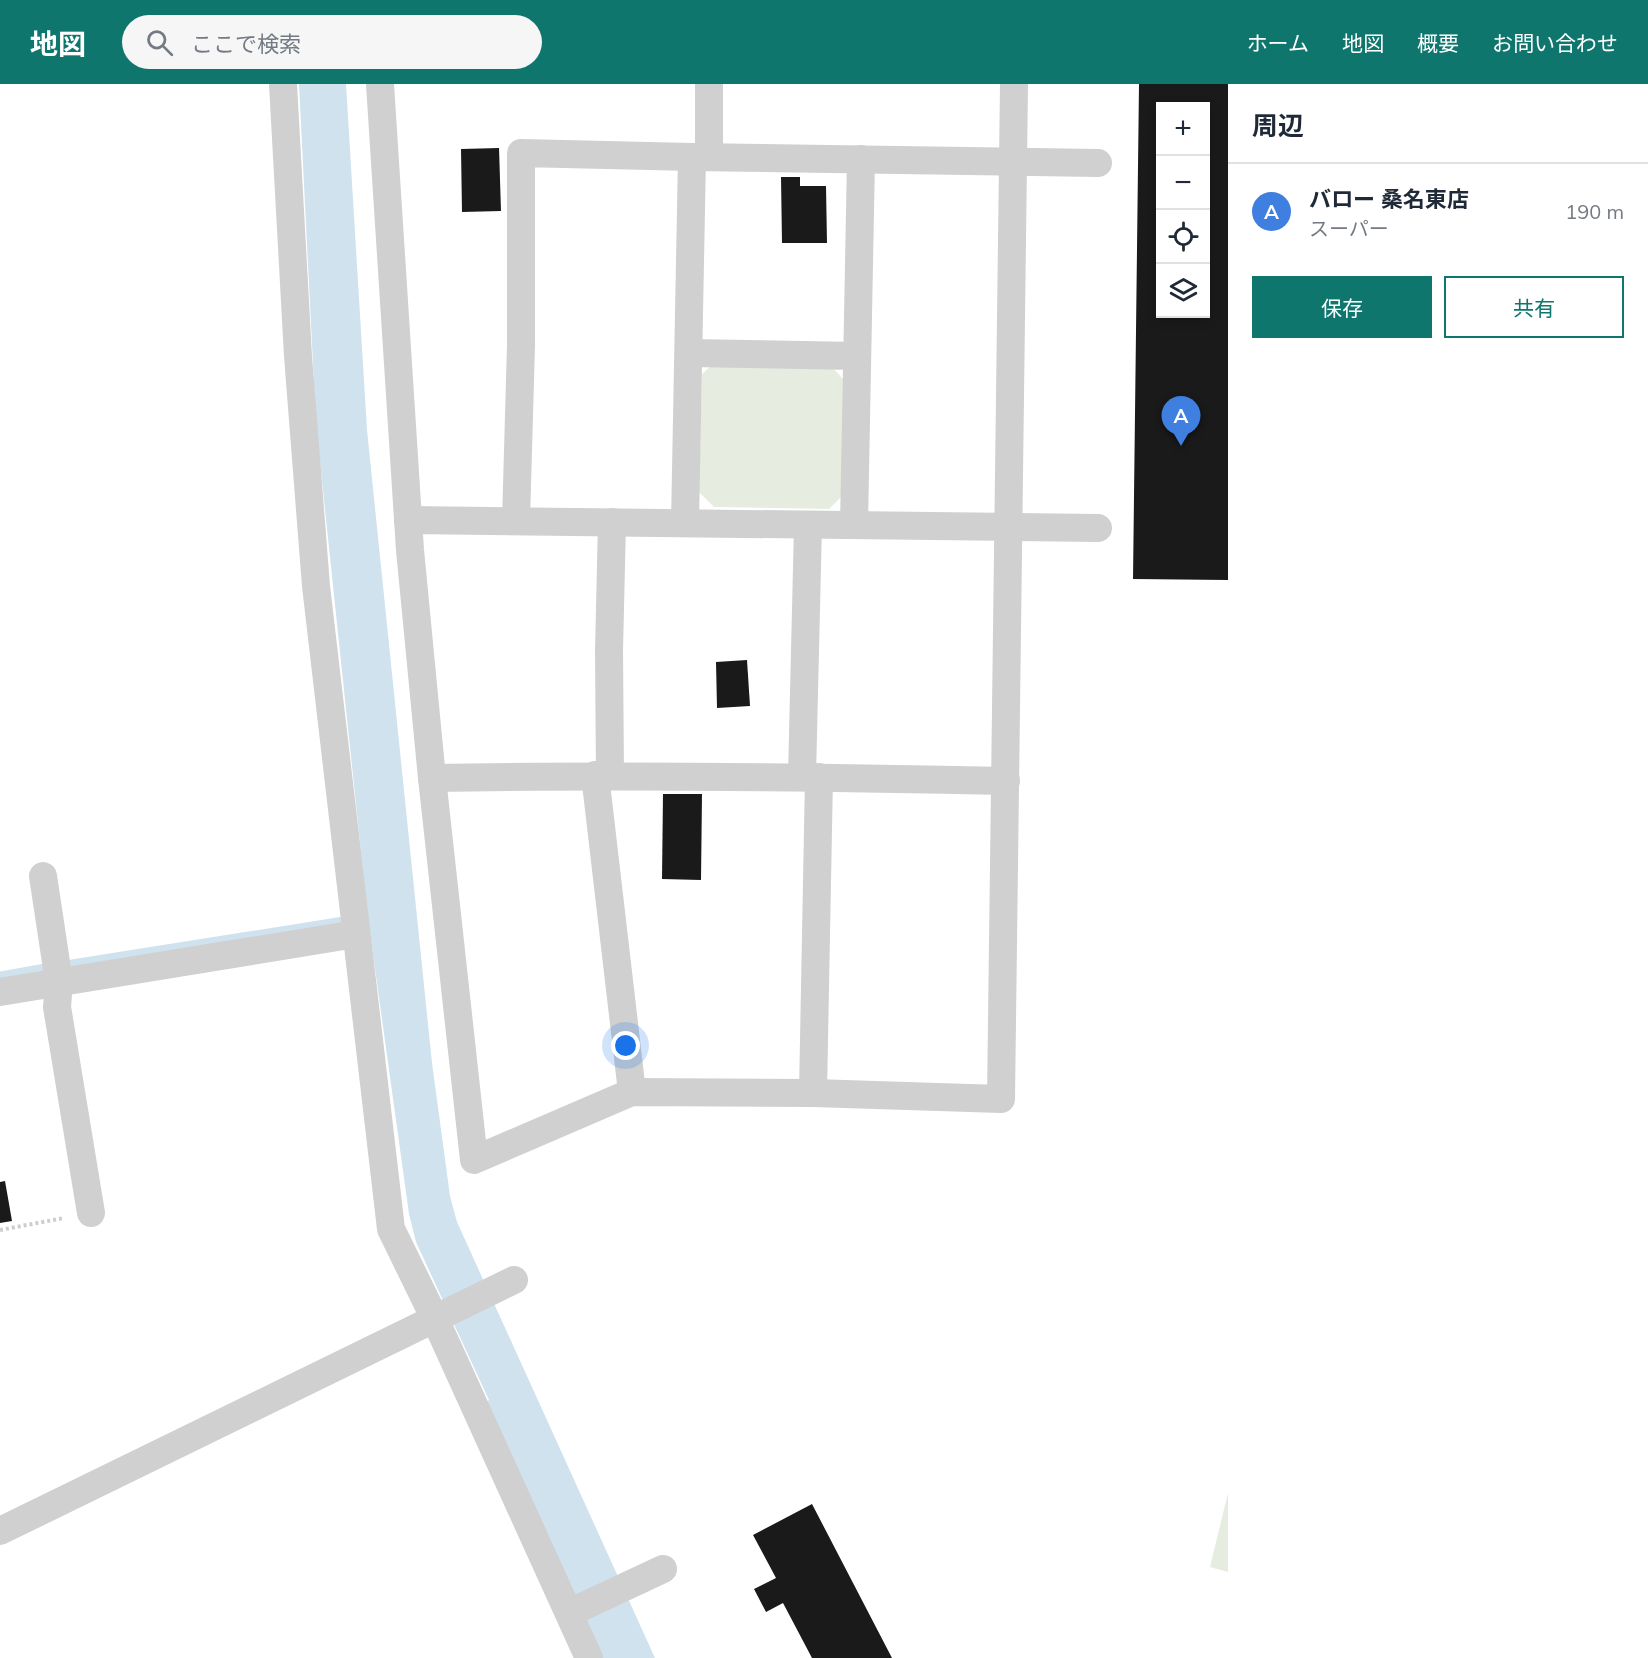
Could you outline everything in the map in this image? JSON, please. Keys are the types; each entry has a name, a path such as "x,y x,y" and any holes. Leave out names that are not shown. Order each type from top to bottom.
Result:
{"street":[{"path":"283,84 298,356 316,586 391,1229 435,1319 588,1658"},
{"path":"380,84 408,520 432,778 474,1160 632,1092 813,1093 1001,1099 1014,84"},
{"path":"685,523 689,353 701,157 709,84"},
{"path":"516,521 521,345 521,153 1098,163"},
{"path":"854,525 861,159"},
{"path":"689,353 857,356"},
{"path":"408,520 1098,528"},
{"path":"612,522 609,651 602,775 632,1092"},
{"path":"808,525 813,1093"},
{"path":"432,778 602,775 1006,781"},
{"path":"43,876 59,982 57,1007 91,1214"},
{"path":"0,992 356,934"},
{"path":"0,1531 514,1280"},
{"path":"568,1613 663,1569"}],"path":[{"path":"0,1230 91,1214"}],"shaded area":[{"path":"713,364 830,365 843,379 842,496 829,509 714,507 699,492 702,374"},
{"path":"1228,1493 1228,1572 1210,1567"}],"water":[{"path":"299,84 346,84 367,430 432,1063 450,1196 457,1222 655,1658 603,1658 484,1404 489,1400 416,1242 409,1214 368,918 316,424"}],"building":[{"path":"1139,84 1228,84 1228,580 1133,579"},
{"path":"499,148 501,211 462,212 461,149"},
{"path":"781,177 800,177 800,186 826,186 827,243 782,243"},
{"path":"747,660 750,706 717,708 716,662"},
{"path":"663,794 702,794 701,880 662,879"},
{"path":"5,1181 12,1221 0,1223 0,1182"},
{"path":"812,1504 892,1658 812,1658 783,1603 766,1612 754,1589 776,1578 753,1535"}],"waterway":[{"path":"72,964 344,921"},
{"path":"0,976 51,967"}],"place":[{"name":"バロー 桑名東店","path":"1181,446"}]}
